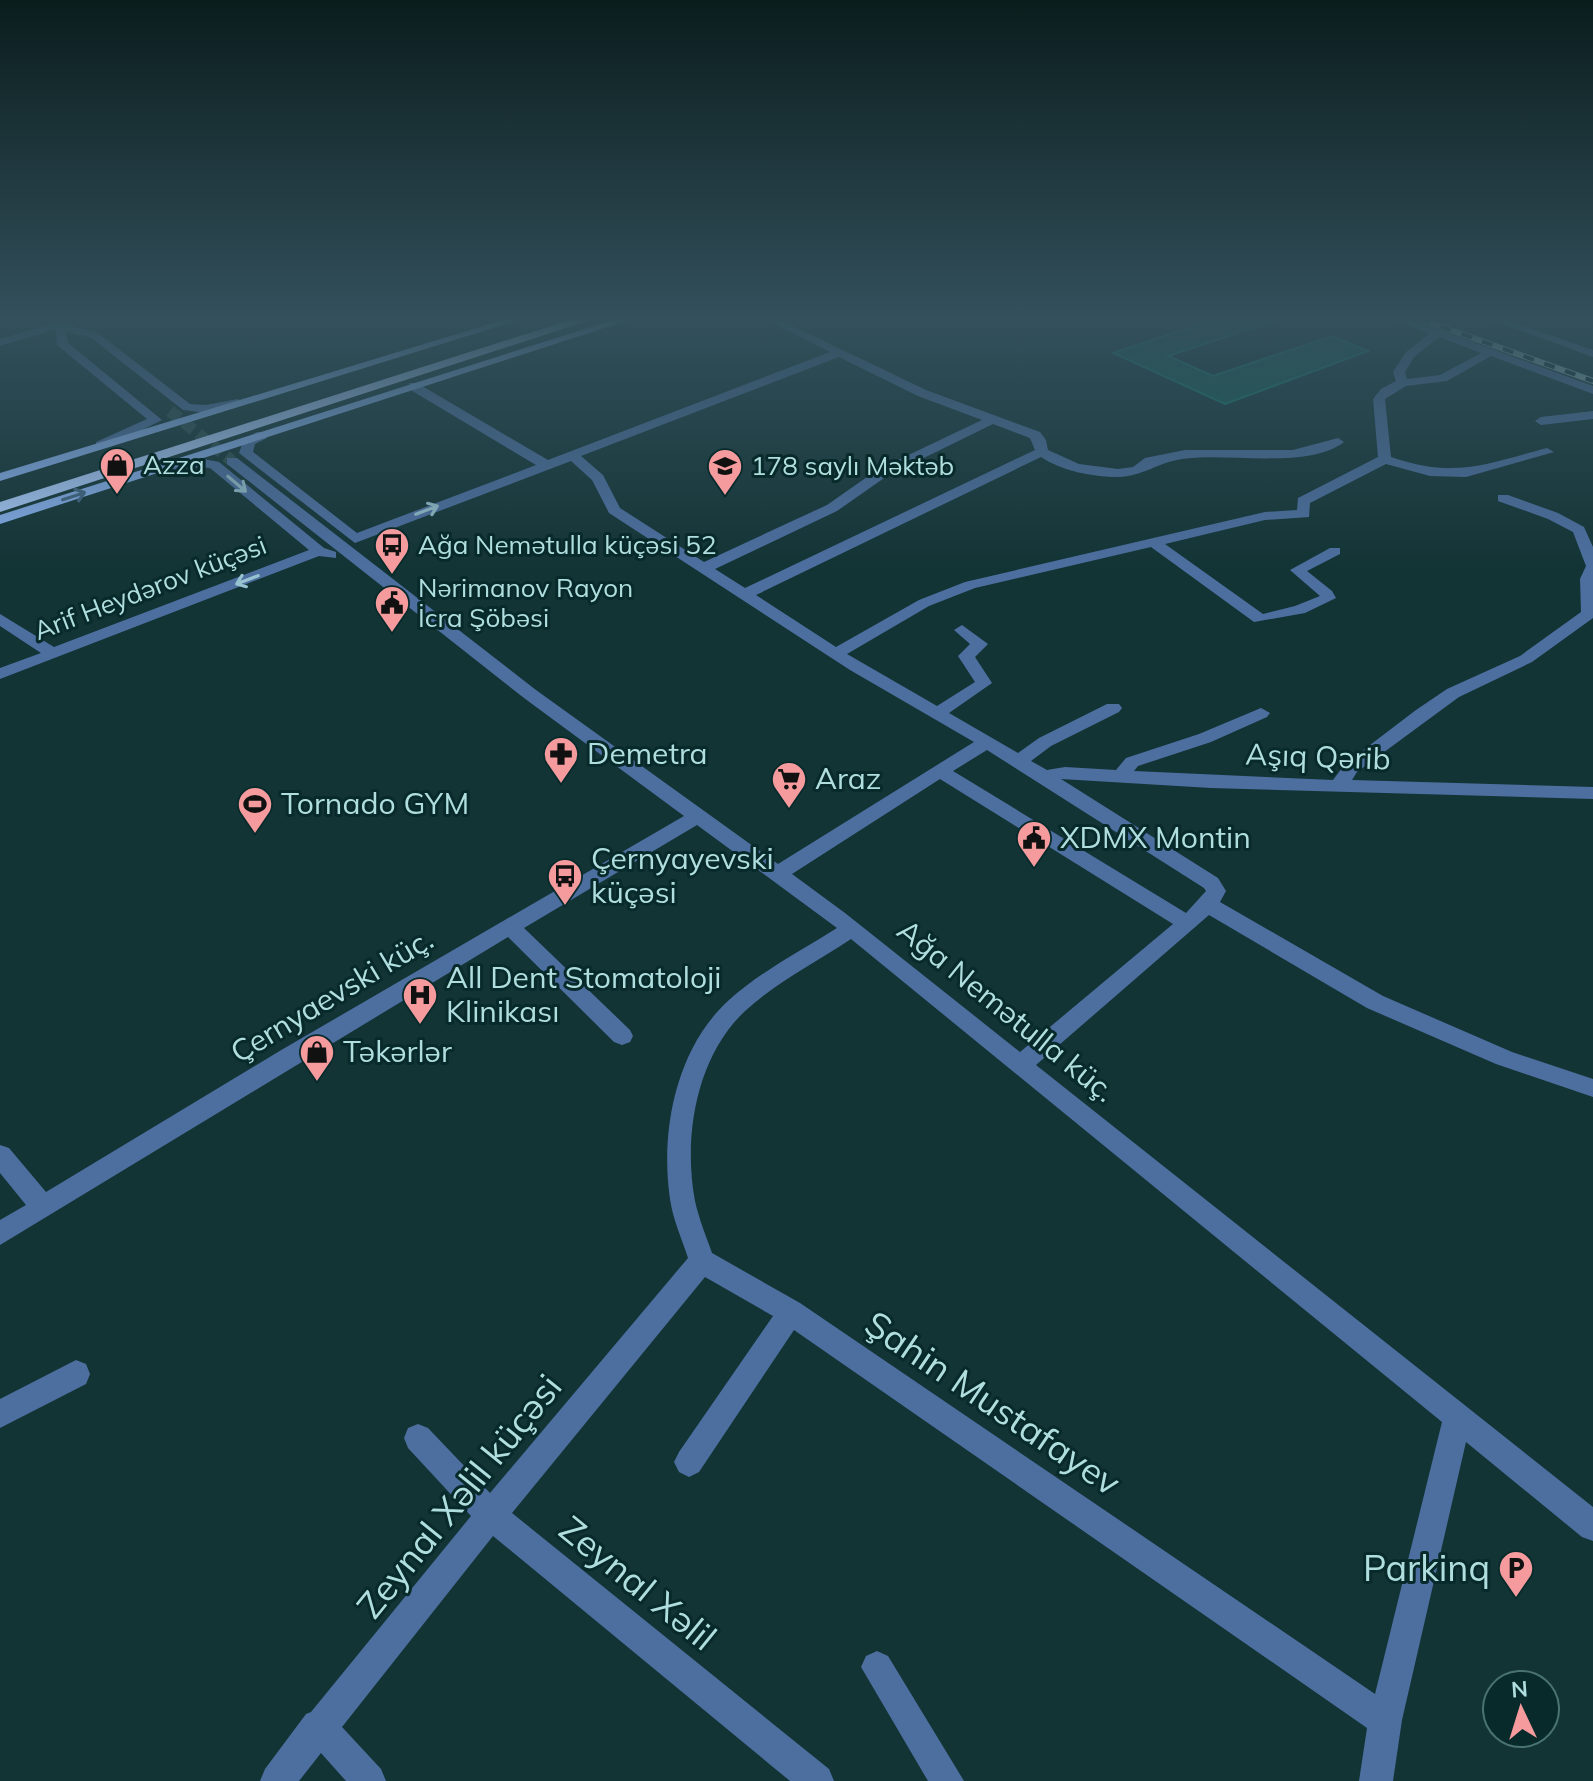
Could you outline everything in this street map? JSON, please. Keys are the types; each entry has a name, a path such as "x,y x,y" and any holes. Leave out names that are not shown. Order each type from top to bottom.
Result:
{"highway":[{"path":"0,493 287,402"},
{"path":"0,507 327,402"}],"main road":[{"path":"0,477 246,402"},
{"path":"0,520 363,402"}],"street":[{"path":"84,451 156,420 134,402"},
{"path":"182,402 190,408 206,409 242,402"},
{"path":"440,402 546,465"},
{"path":"355,539 710,402"},
{"path":"949,402 1035,435 1040,440 1042,452 1056,461 1077,468 1118,473 1137,470 1150,461 1185,454 1293,454 1338,442"},
{"path":"1378,402 1385,459"},
{"path":"1541,421 1593,415"},
{"path":"706,567 832,508 882,473 995,418"},
{"path":"262,435 249,442 246,453 355,539 365,565"},
{"path":"746,594 1042,452"},
{"path":"837,653 924,603 970,585 1265,516 1304,514 1303,501 1385,459 1428,475 1457,476 1547,452"},
{"path":"572,455 598,478 614,510 935,715 1019,761 1204,877 1216,891 1208,905 1023,1063"},
{"path":"232,461 365,565"},
{"path":"167,466 198,462 214,465 319,551"},
{"path":"1338,786 1351,768 1422,714 1453,693 1526,659 1589,614 1588,579 1593,566 1579,530 1553,516 1503,498"},
{"path":"1155,543 1260,619 1300,610 1328,598 1297,570 1335,551"},
{"name":"Ağa Nemətulla küç.","path":"319,551 365,565 530,694 779,873 1023,1063 1457,1420 1593,1526"},
{"name":"Arif Heydərov küçəsi","path":"0,674 319,551"},
{"path":"0,619 52,653"},
{"path":"935,715 984,683 966,656 980,644 962,630"},
{"path":"1019,761 1045,742 1113,708"},
{"path":"1121,777 1124,768 1132,762 1205,738 1261,713"},
{"path":"779,873 985,743"},
{"path":"940,771 1187,923"},
{"name":"Aşıq Qərib","path":"1042,777 1065,773 1338,786 1593,793"},
{"name":"Çernyaevski küç.","path":"0,1234 291,1055 698,816"},
{"path":"1208,905 1375,1002 1504,1058 1593,1088"},
{"path":"510,927 622,1036"},
{"path":"702,1261 682,1199 680,1144 688,1083 698,1056 726,1016 746,999 851,929"},
{"path":"0,1155 43,1207"},
{"name":"Şahin Mustafayev","path":"702,1261 791,1312 1385,1720"},
{"name":"Zeynal Xəlil küçəsi","path":"277,1781 318,1726 702,1261"},
{"path":"689,1462 791,1312"},
{"path":"0,1414 76,1374"},
{"path":"1376,1781 1385,1720 1457,1420"},
{"name":"Zeynal Xəlil","path":"418,1438 491,1515 817,1781"},
{"path":"877,1667 947,1781"},
{"path":"318,1726 369,1781"}],"tunnel":[{"path":"170,411 232,461"}],"place":[{"name":"Azza","path":"117,496"},
{"name":"178 saylı Məktəb","path":"725,497"},
{"name":"Ağa Nemətulla küçəsi 52","path":"392,576"},
{"name":"Nərimanov Rayon İcra Şöbəsi","path":"392,634"},
{"name":"Demetra","path":"561,785"},
{"name":"Araz","path":"789,810"},
{"name":"Tornado GYM","path":"255,835"},
{"name":"XDMX Montin","path":"1034,869"},
{"name":"Çernyayevski küçəsi","path":"565,907"},
{"name":"All Dent Stomatoloji Klinikası","path":"420,1026"},
{"name":"Təkərlər","path":"317,1083"},
{"name":"Parkinq","path":"1516,1599"}]}
